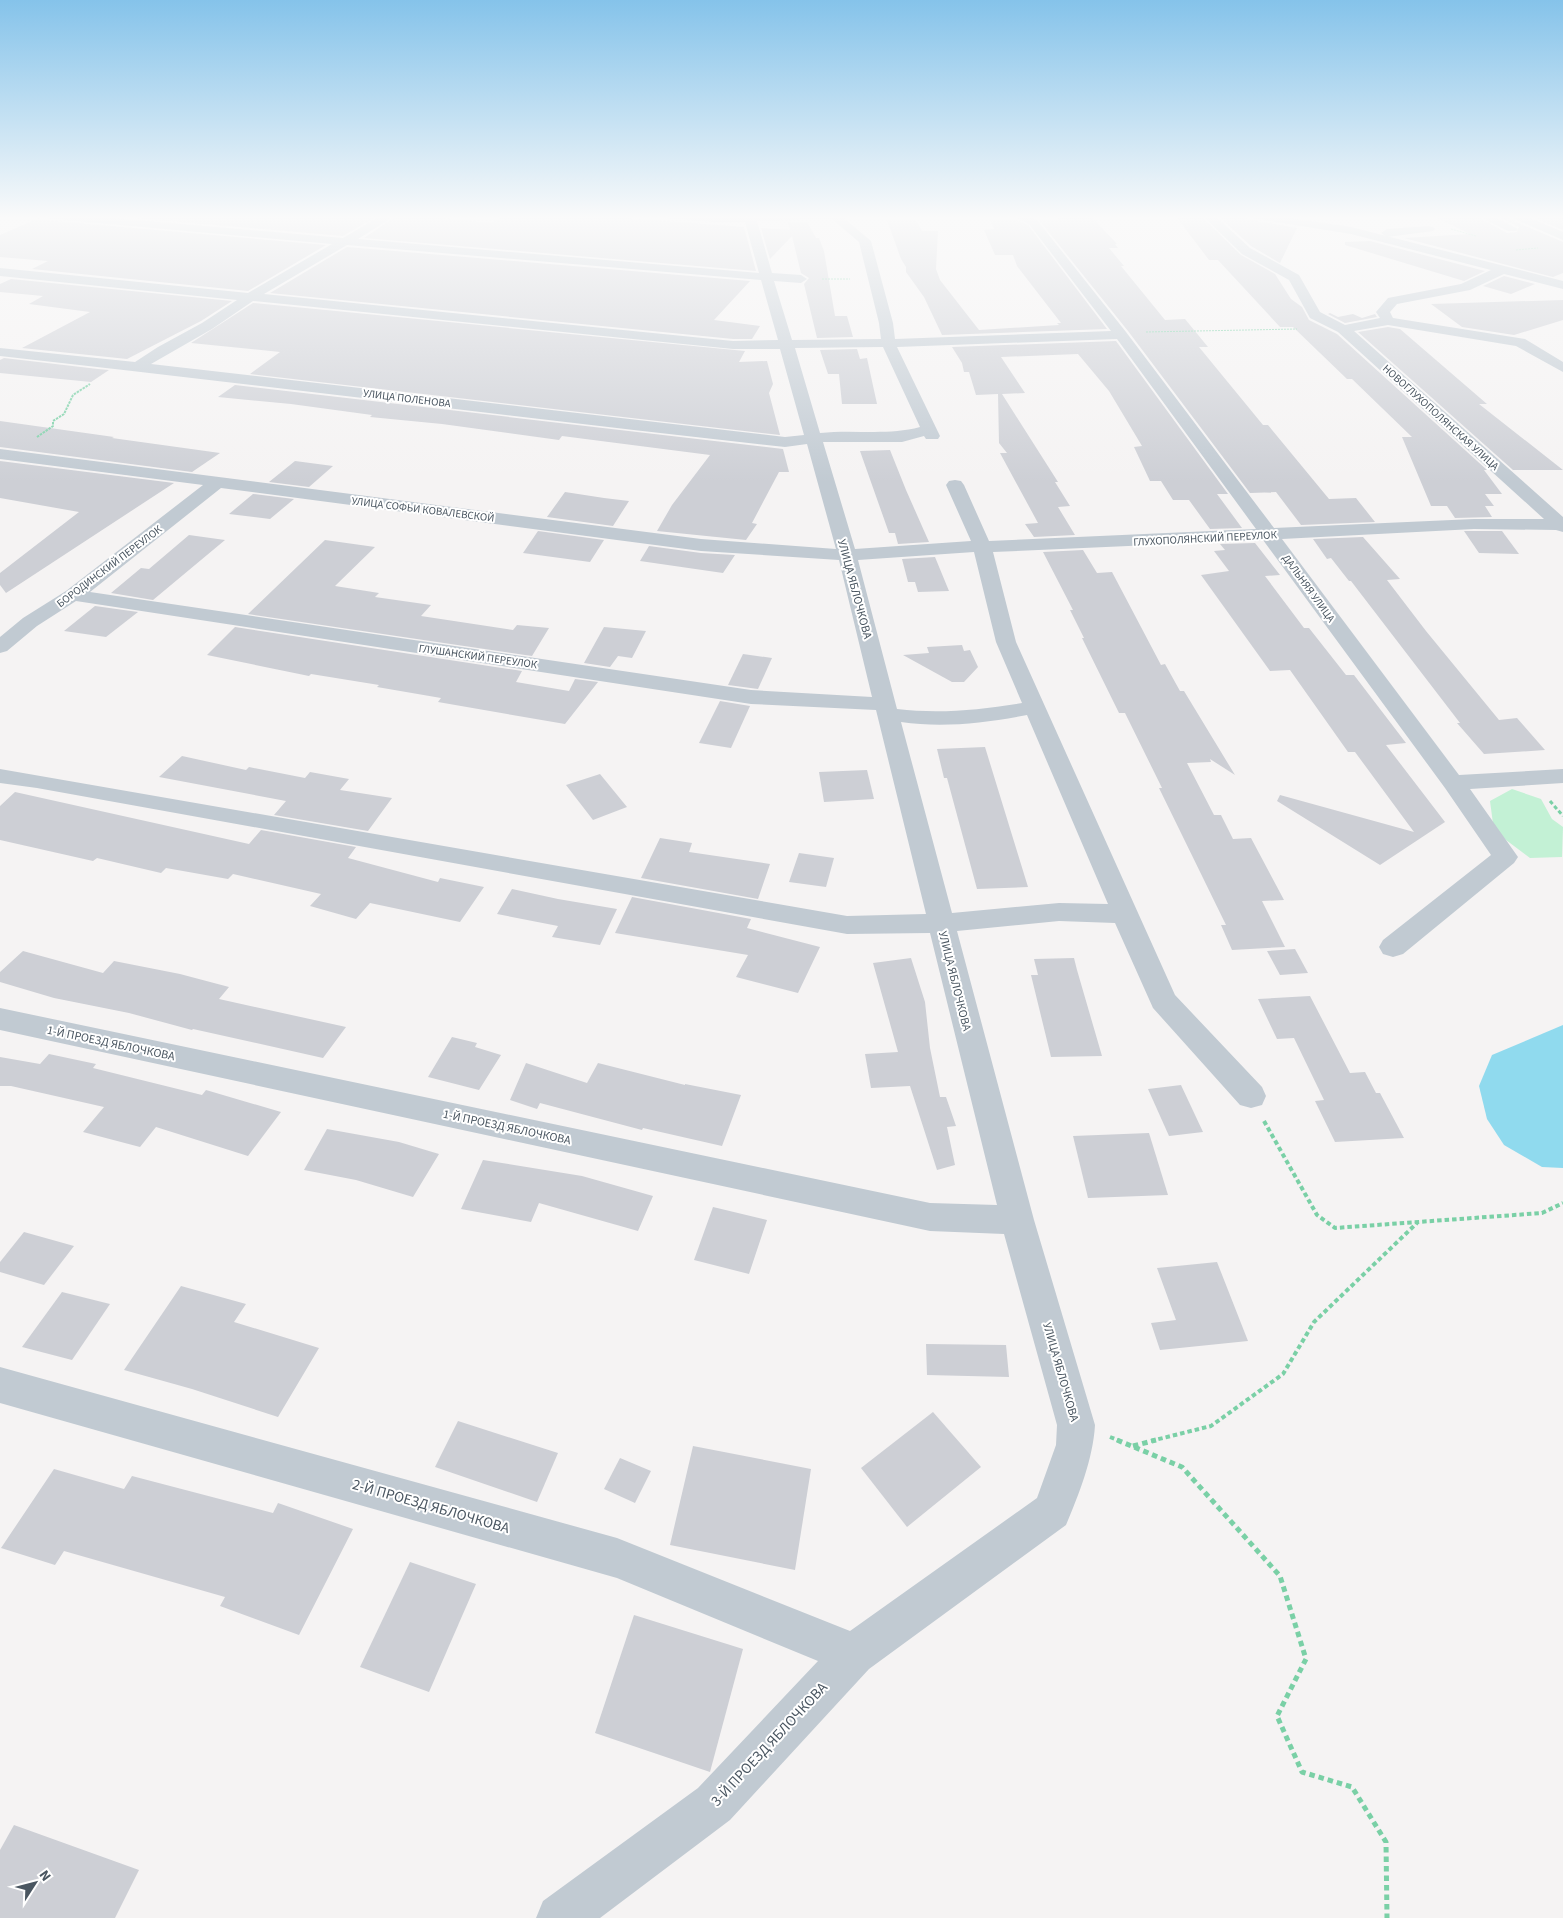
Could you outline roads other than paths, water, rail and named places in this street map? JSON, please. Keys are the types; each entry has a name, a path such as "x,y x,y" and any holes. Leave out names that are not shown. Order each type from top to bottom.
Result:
{"street":[{"path":"136,368 207,326 239,305"},
{"path":"326,305 733,345 888,343 1121,335"},
{"name":"УЛИЦА ЯБЛОЧКОВА","path":"774,305 847,556 1017,1220 1076,1425 1075,1445 1052,1511 854,1654"},
{"path":"881,305 886,323 888,343"},
{"name":"ДАЛЬНЯЯ УЛИЦА","path":"1097,305 1453,783 1505,857 1393,947"},
{"name":"НОВОГЛУХОПОЛЯНСКАЯ УЛИЦА","path":"1309,305 1315,315 1343,329 1562,526"},
{"path":"1388,321 1383,312 1390,305"},
{"path":"1343,329 1388,321 1520,342 1563,368"},
{"name":"УЛИЦА ПОЛЕНОВА","path":"0,352 785,442 835,436 902,437 930,432 888,343"},
{"name":"УЛИЦА СОФЬИ КОВАЛЕВСКОЙ","path":"0,454 702,545 847,556"},
{"name":"БОРОДИНСКИЙ ПЕРЕУЛОК","path":"0,647 30,622 73,596 217,483"},
{"path":"955,484 982,546 1006,642 1163,1001 1251,1096"},
{"name":"ГЛУХОПОЛЯНСКИЙ ПЕРЕУЛОК","path":"847,556 982,546 1007,547 1474,524 1562,526"},
{"name":"ГЛУШАНСКИЙ ПЕРЕУЛОК","path":"73,596 751,697 886,709 925,719 991,715 1035,707"},
{"path":"0,618 30,622"},
{"path":"0,776 847,924 940,923 1059,912 1125,914"},
{"path":"1453,783 1563,776"},
{"name":"1-Й ПРОЕЗД ЯБЛОЧКОВА","path":"0,1019 930,1218 1017,1220"},
{"name":"2-Й ПРОЕЗД ЯБЛОЧКОВА","path":"0,1385 617,1558 854,1654"},
{"name":"3-Й ПРОЕЗД ЯБЛОЧКОВА","path":"560,1918 714,1804 854,1654"}],"water":[{"path":"1563,1025 1563,1168 1542,1167 1504,1145 1487,1119 1479,1086 1492,1055"}]}
